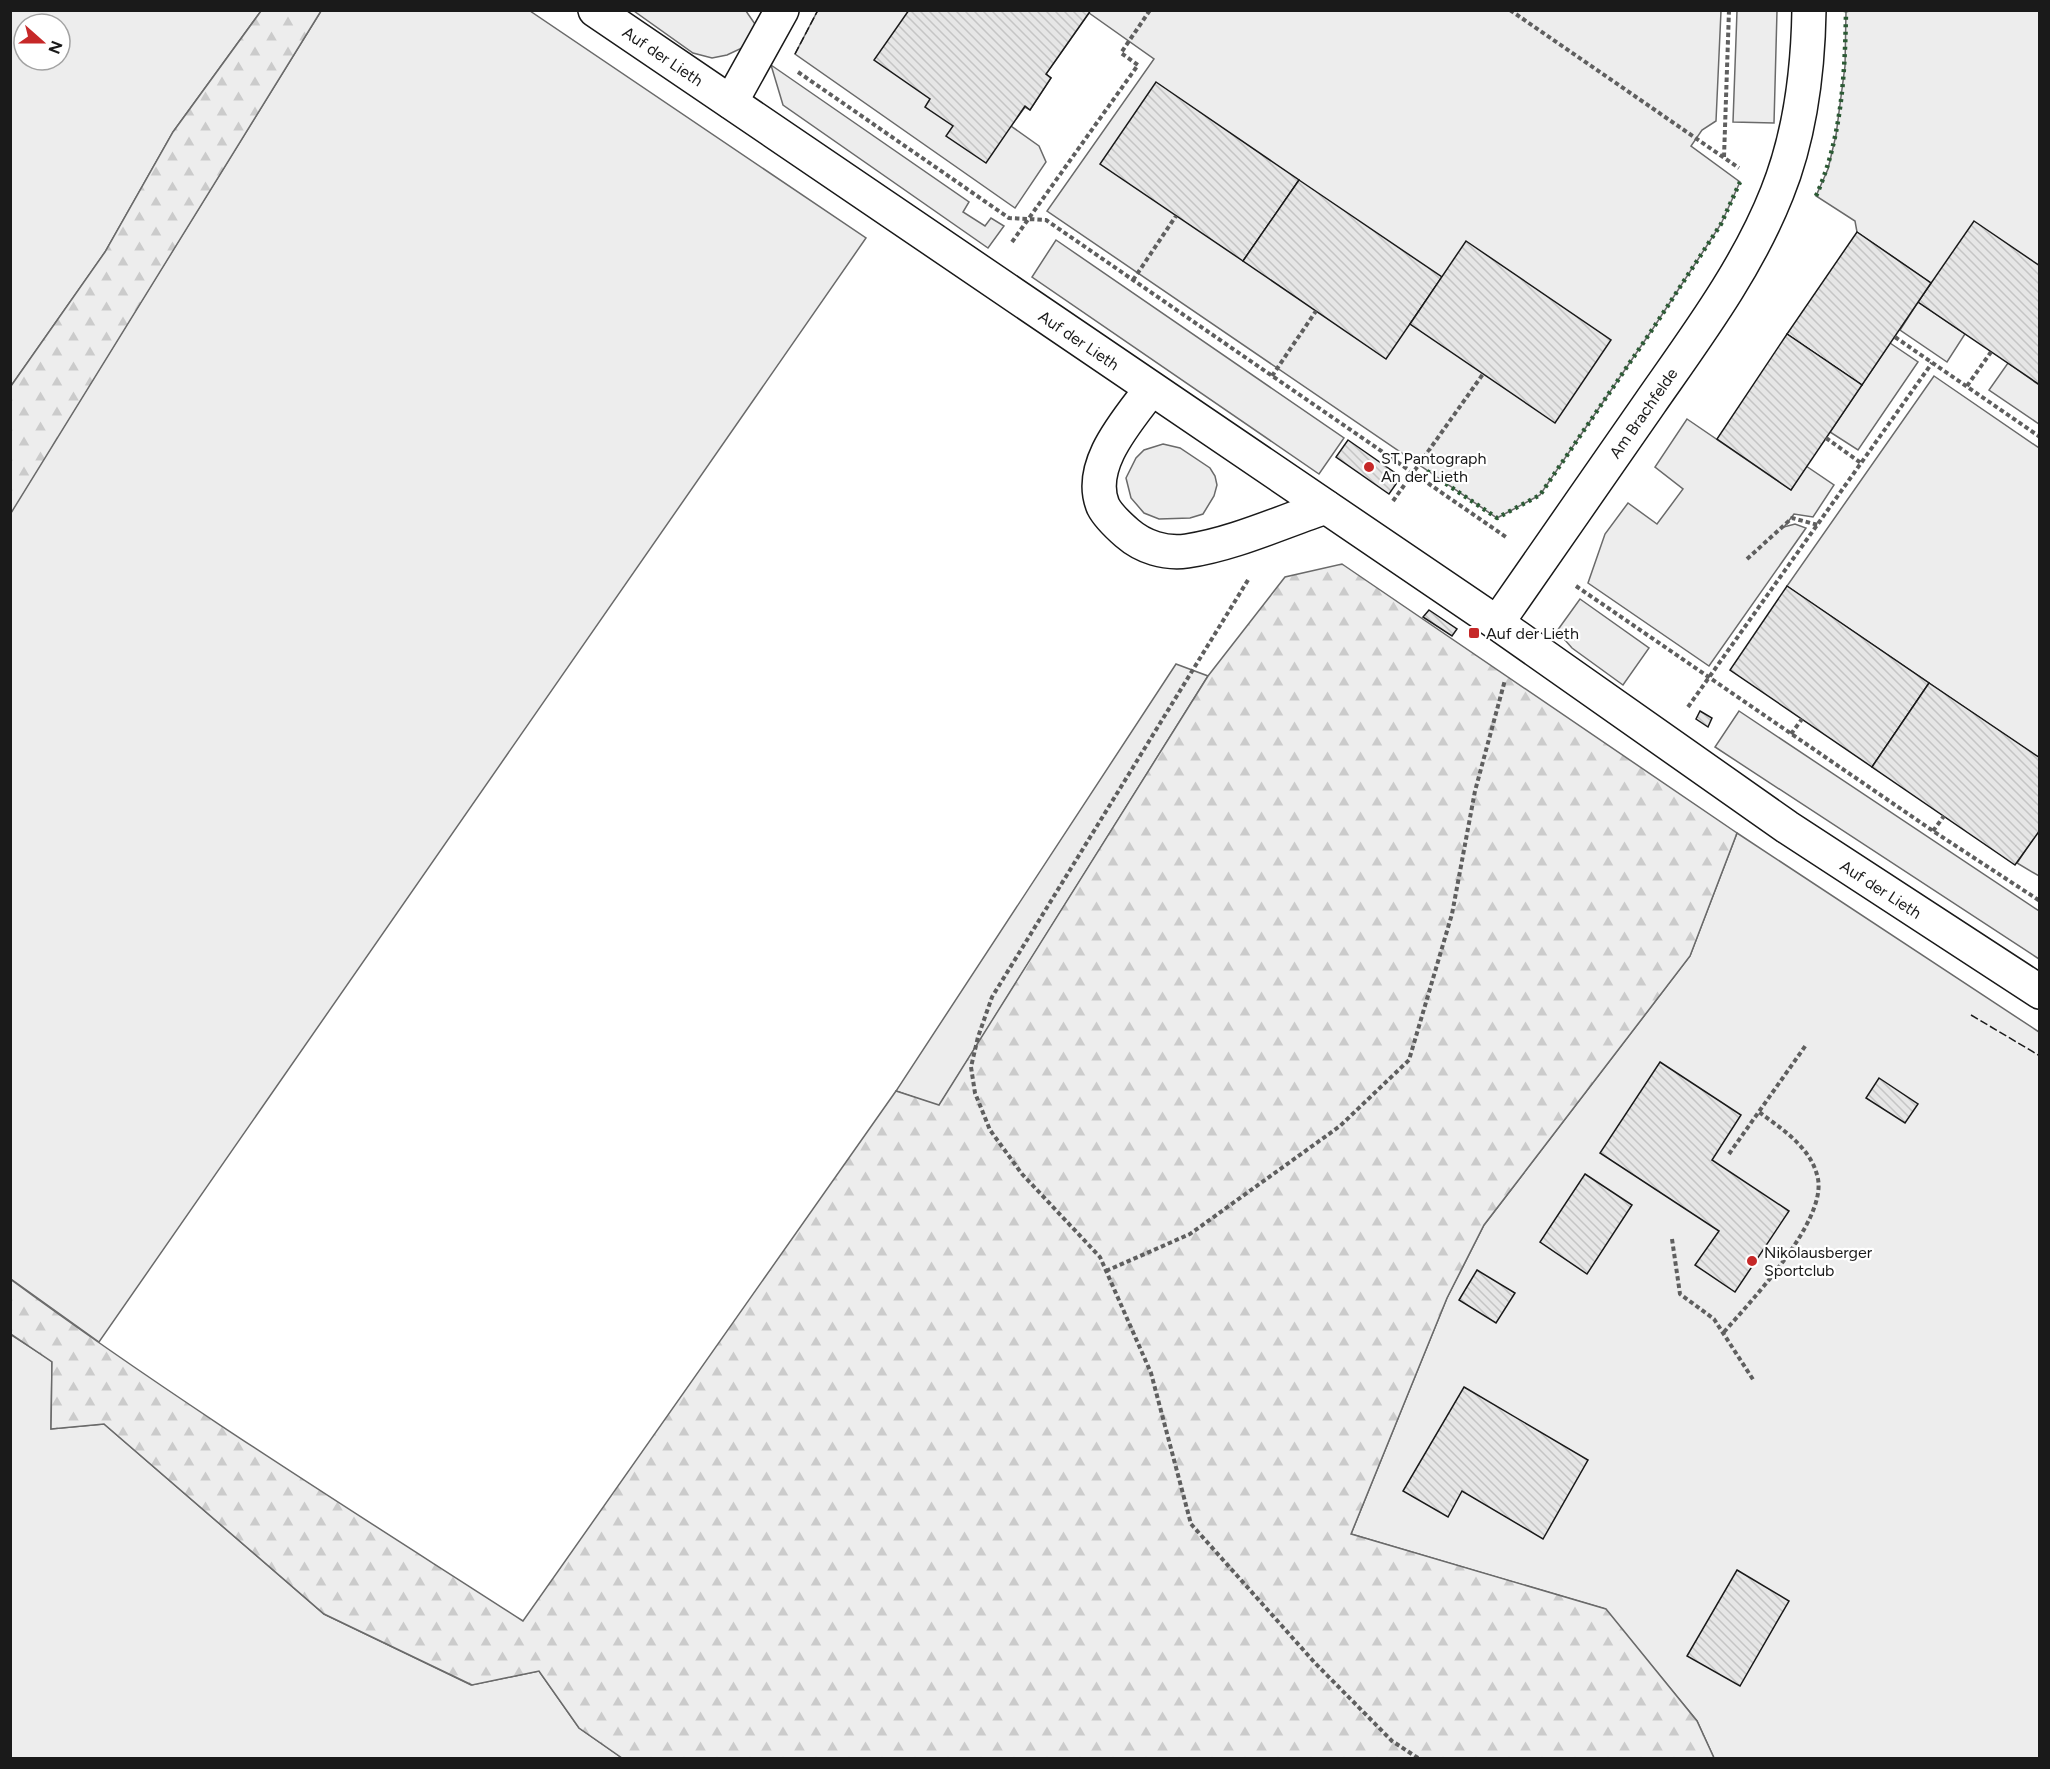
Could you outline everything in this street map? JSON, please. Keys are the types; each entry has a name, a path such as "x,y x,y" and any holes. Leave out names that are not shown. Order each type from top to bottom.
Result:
{"street":[{"name":"Auf der Lieth","path":"595,10 1506,630 1797,834 2040,992"},
{"name":"Am Brachfelde","path":"1506,630 1708,321 1746,255 1777,194 1803,95 1809,10"},
{"path":"731,102 776,22"},
{"path":"1151,389 1118,435 1104,464 1099,487 1103,507 1136,541 1159,550 1185,551 1216,544 1326,507"}],"path":[{"path":"987,277 1138,65 1121,53 1150,10"},
{"path":"1724,157 1729,10"},
{"path":"1511,11 1777,194"},
{"path":"776,22 780,60 1009,218 1028,219"},
{"path":"1132,280 1176,216"},
{"path":"1272,376 1316,311"},
{"path":"1895,336 2040,437"},
{"path":"1967,386 1991,352"},
{"path":"1664,742 1932,363"},
{"path":"1368,536 1483,374"},
{"path":"1826,438 1862,462"},
{"path":"1747,559 1792,518 1818,525"},
{"path":"1249,578 992,997 975,1047 971,1067 975,1093 990,1130 1022,1174 1100,1257 1151,1372 1191,1524 1315,1663 1392,1741 1418,1758"},
{"path":"1106,1271 1190,1234 1340,1126 1409,1060 1452,914 1506,630"},
{"path":"1791,734 1802,719"},
{"path":"1933,831 1944,816"},
{"path":"1729,1154 1806,1045"},
{"path":"1724,1332 1799,1239 1809,1221 1817,1192 1818,1180 1813,1165 1796,1140 1759,1112"},
{"path":"1672,1239 1680,1294 1714,1319 1754,1381"}],"shaded area":[{"path":"818,10 1721,11 1716,121 1702,130 1691,146 1740,182 1721,224 1540,495 1497,518 1047,211 1154,59 1089,13 1046,74 1051,78 1030,110 1025,107 1011,126 1039,146 1046,162 1015,208 795,54"},
{"path":"11,11 261,11 173,132 105,252 11,386"},
{"path":"321,11 530,11 866,238 99,1342 11,1279 10,513"},
{"path":"634,11 746,11 757,27 742,48 727,55 712,58 693,53"},
{"path":"1737,11 1777,11 1774,123 1733,122"},
{"path":"1846,11 2039,11 2039,266 1931,283 1857,232 1855,221 1816,196 1828,169 1836,135 1845,66"},
{"path":"771,65 969,202 963,212 985,226 991,218 1004,226 988,248 783,105"},
{"path":"1056,240 1344,438 1319,474 1032,277"},
{"path":"1918,302 1965,334 1947,362 1900,330"},
{"path":"1890,343 1918,362 1858,450 1830,432"},
{"path":"2008,363 2039,385 2039,424 1989,390"},
{"path":"1934,376 2039,448 2039,758 1787,586"},
{"path":"1687,419 1791,490 1806,466 1834,485 1813,517 1794,514 1784,527 1795,524 1806,528 1709,666 1588,583 1605,534 1628,503 1657,524 1683,489 1655,467"},
{"path":"1163,444 1180,448 1210,468 1215,476 1217,485 1214,496 1203,514 1190,518 1159,519 1144,513 1131,498 1126,478 1136,458 1144,450"},
{"path":"1580,599 1649,648 1623,685 1572,648 1557,631"},
{"path":"1176,664 1208,676 939,1106 896,1091"},
{"path":"1739,711 2039,911 2039,959 1715,747"},
{"path":"2039,830 2039,876 2017,863"},
{"name":"Nikolausberger Sportclub","path":"1737,833 2039,1032 2039,1758 1714,1758 1697,1721 1605,1609 1351,1534 1447,1298 1484,1225 1690,956"},
{"path":"10,1334 52,1361 51,1429 104,1424 324,1614 471,1685 539,1671 579,1728 622,1758 11,1758"}],"green space":[{"path":"261,11 321,11 11,513 11,386 105,252 173,132"},
{"path":"1342,564 1737,833 1690,956 1484,1225 1447,1298 1351,1534 1606,1609 1697,1721 1714,1758 622,1758 579,1728 539,1671 472,1685 324,1614 104,1424 51,1429 52,1362 11,1334 10,1279 200,1412 523,1621 896,1091 939,1105 1208,676 1285,577"}],"building":[{"path":"909,10 1091,10 1046,74 1051,78 1030,110 1025,106 986,163 946,136 953,126 925,107 930,99 874,60"},
{"path":"1156,82 1299,180 1243,261 1100,164"},
{"path":"1299,180 1442,277 1386,359 1243,261"},
{"path":"1974,221 2040,266 2040,385 1918,302"},
{"path":"1857,232 1931,283 1862,385 1787,334"},
{"path":"1466,241 1611,340 1555,423 1410,324"},
{"path":"1787,334 1862,385 1791,490 1717,439"},
{"name":"ST Pantograph An der Lieth","path":"1348,440 1401,477 1389,494 1336,457"},
{"path":"1787,586 1929,683 1872,767 1730,670"},
{"path":"1429,610 1457,629 1452,636 1423,617"},
{"path":"1929,683 2040,758 2040,830 2015,865 1872,767"},
{"path":"1700,711 1712,718 1708,727 1696,719"},
{"path":"1660,1062 1741,1115 1712,1160 1789,1211 1735,1292 1695,1265 1719,1231 1600,1153"},
{"path":"1879,1078 1918,1104 1905,1123 1866,1098"},
{"path":"1585,1174 1632,1205 1587,1274 1540,1242"},
{"path":"1477,1270 1515,1293 1496,1323 1459,1300"},
{"path":"1464,1387 1588,1460 1543,1539 1462,1491 1448,1517 1403,1491"},
{"path":"1737,1570 1789,1601 1740,1686 1687,1656"}],"hedge":[{"path":"1816,196 1825,174 1837,129 1845,58 1846,11"},
{"path":"1427,471 1497,518 1540,495 1721,224 1740,182"}],"fence":[{"path":"795,54 818,10"},
{"path":"1971,1015 2040,1056"}],"place":[{"name":"ST Pantograph An der Lieth","path":"1369,467"},
{"name":"Auf der Lieth","path":"1474,633"},
{"name":"Nikolausberger Sportclub","path":"1752,1261"}]}
